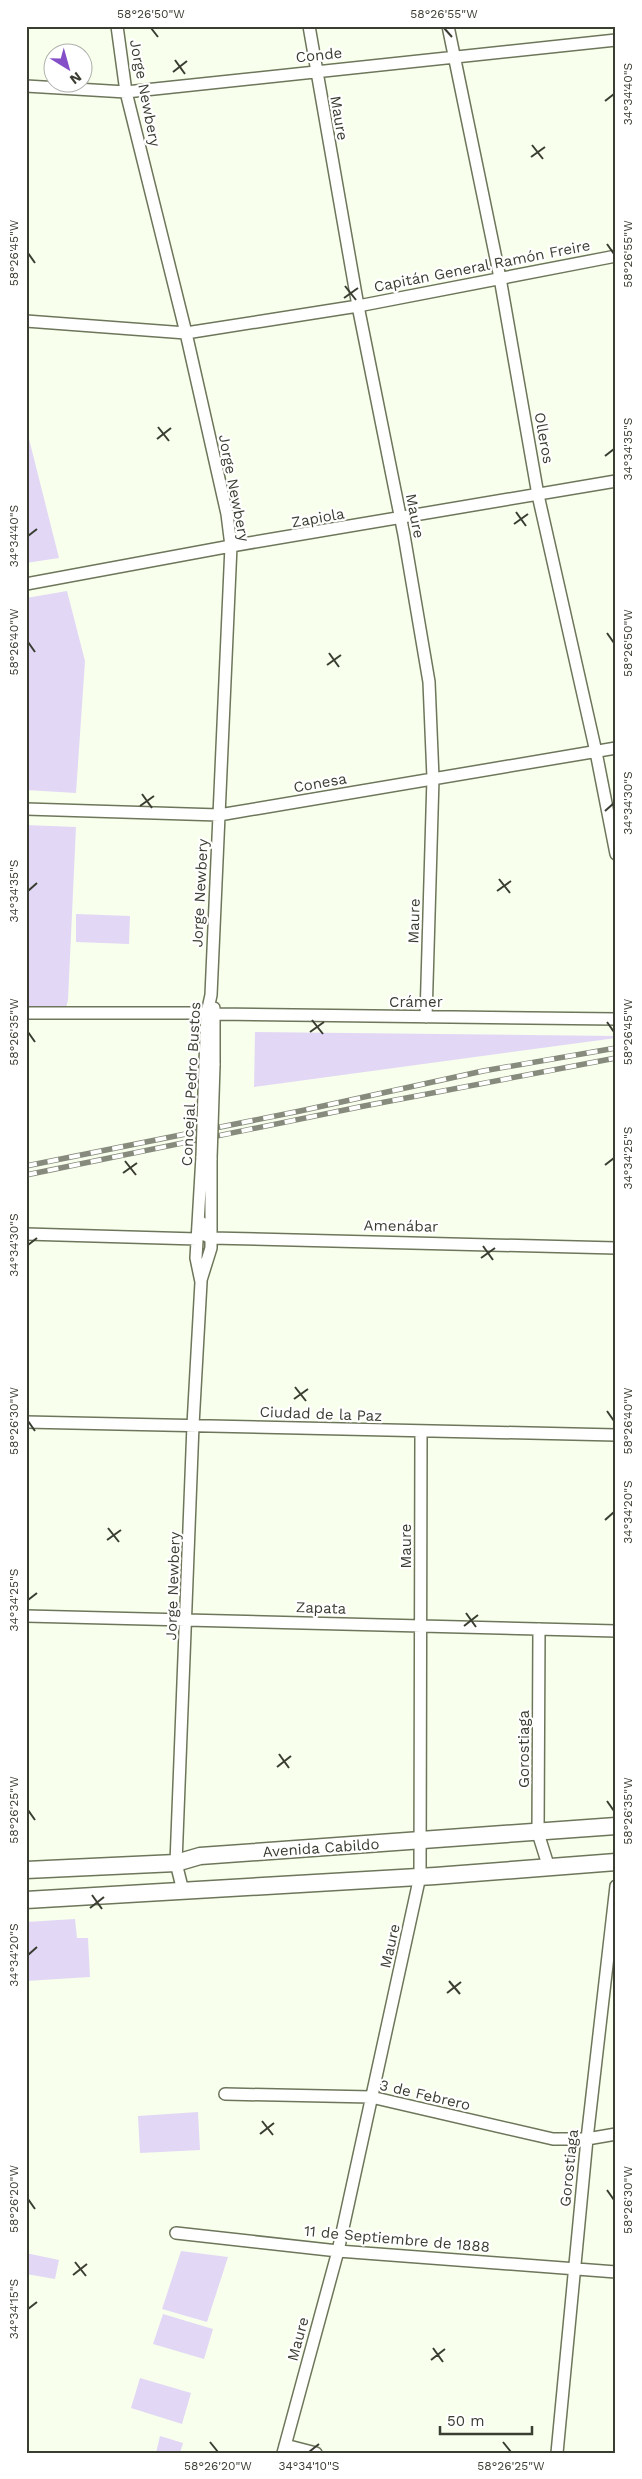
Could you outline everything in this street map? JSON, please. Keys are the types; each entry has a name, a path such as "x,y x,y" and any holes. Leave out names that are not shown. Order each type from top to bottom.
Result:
{"main road":[{"name":"Avenida Cabildo","path":"26,1870 176,1863 200,1856 421,1842 616,1826"},
{"path":"26,1900 549,1868 616,1862"}],"street":[{"name":"Jorge Newbery","path":"117,26 126,92 186,333 227,514 231,546 211,995"},
{"name":"Maure","path":"309,26 358,306 400,519 429,682 433,778 426,1017"},
{"name":"Olleros","path":"448,26 500,278 538,495 596,752 616,854"},
{"name":"Conde","path":"26,86 126,92 453,55 616,40"},
{"name":"Capitán General Ramón Freire","path":"26,321 186,333 358,306 616,256"},
{"name":"Zapiola","path":"26,584 231,546 400,519 616,481"},
{"name":"Conesa","path":"26,809 219,815 616,748"},
{"name":"Concejal Pedro Bustos","path":"197,1239 206,1157 211,995"},
{"name":"Crámer","path":"26,1013 616,1019"},
{"name":"Concejal Pedro Bustos","path":"206,1157 211,1238"},
{"path":"200,1218 204,1235 211,1238"},
{"path":"26,1234 197,1239"},
{"name":"Jorge Newbery","path":"183,1891 176,1863 187,1619 193,1424 201,1282 210,1253 211,1238"},
{"name":"Amenábar","path":"211,1238 616,1248"},
{"name":"Jorge Newbery","path":"197,1239 196,1258 201,1282"},
{"name":"Ciudad de la Paz","path":"26,1422 193,1424 421,1432 616,1435"},
{"name":"Maure","path":"284,2449 338,2251 420,1876 421,1432"},
{"name":"Zapata","path":"26,1616 616,1631"},
{"name":"Gorostiaga","path":"539,1629 538,1833 549,1868"},
{"name":"Gorostiaga","path":"557,2453 587,2139 616,1886"},
{"name":"3 de Febrero","path":"225,2094 371,2097 553,2139 587,2139 616,2134"},
{"name":"11 de Septiembre de 1888","path":"176,2233 338,2251 574,2267 616,2272"},
{"path":"284,2449 316,2453"}],"shaded area":[{"path":"26,427 59,558 26,563"},
{"path":"67,591 85,661 76,793 26,790 26,598"},
{"path":"26,825 76,827 68,1000 66,1008 26,1006"},
{"path":"76,914 130,916 129,944 76,942"},
{"path":"255,1032 616,1036 616,1038 254,1087"},
{"path":"75,1919 77,1938 88,1938 90,1977 26,1981 26,1922"},
{"path":"198,2112 200,2150 140,2153 138,2116"},
{"path":"181,2251 228,2257 207,2322 162,2309"},
{"path":"26,2253 59,2260 55,2279 26,2274"},
{"path":"163,2314 213,2329 204,2359 153,2344"},
{"path":"140,2378 191,2393 182,2424 131,2408"},
{"path":"160,2436 183,2443 180,2453 156,2453"}],"railway":[{"path":"26,1166 300,1111 483,1071 616,1048"},
{"path":"26,1175 364,1106 616,1058"}]}
